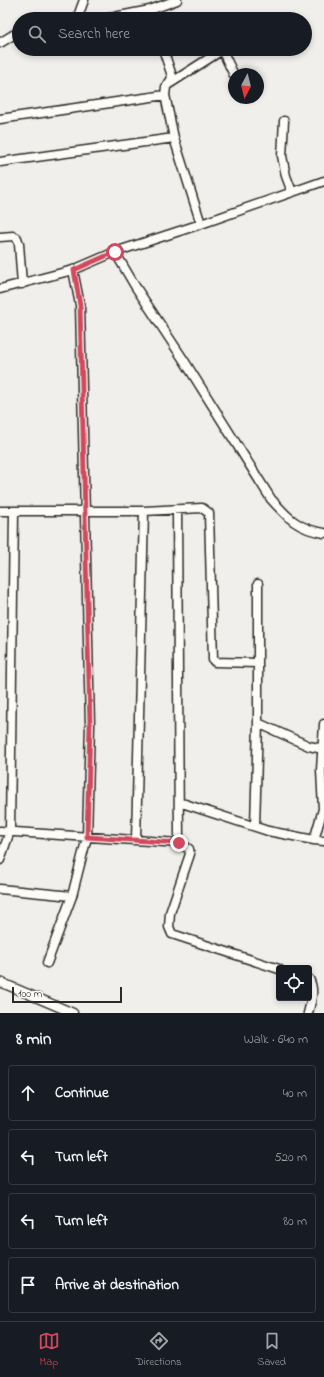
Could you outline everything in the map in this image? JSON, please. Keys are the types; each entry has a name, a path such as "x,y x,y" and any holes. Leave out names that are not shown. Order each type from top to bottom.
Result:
{"street":[{"path":"80,12 84,0"},
{"path":"140,12 150,10 177,0"},
{"path":"0,43 12,36"},
{"path":"165,56 172,76 166,87 165,95 174,138 201,224"},
{"path":"168,84 213,56"},
{"path":"225,56 231,68"},
{"path":"0,119 165,95"},
{"path":"284,121 282,156 286,176 292,192"},
{"path":"0,162 174,138"},
{"path":"0,289 74,270 115,252 201,224 324,180"},
{"path":"0,237 13,236 17,238 19,244 22,284"},
{"path":"115,252 135,286 272,499 289,519 310,531 324,533"},
{"path":"47,963 72,896 87,837 90,725 80,305 74,270"},
{"path":"0,511 144,511 202,508 209,513 213,660 215,662 258,663"},
{"path":"176,509 179,843"},
{"path":"0,860 10,831 14,511"},
{"path":"136,840 144,511"},
{"path":"255,826 258,723 258,584"},
{"path":"258,723 309,746 323,749"},
{"path":"314,840 323,809 321,770 324,724"},
{"path":"179,803 268,831 324,841"},
{"path":"0,831 179,843 189,849 190,854 170,913 169,928 172,934 276,967"},
{"path":"0,889 72,896"},
{"path":"0,982 73,1013"},
{"path":"308,1013 311,1001"}],"route":[{"path":"115,252 74,270 80,305 90,725 87,837 179,843"}]}
